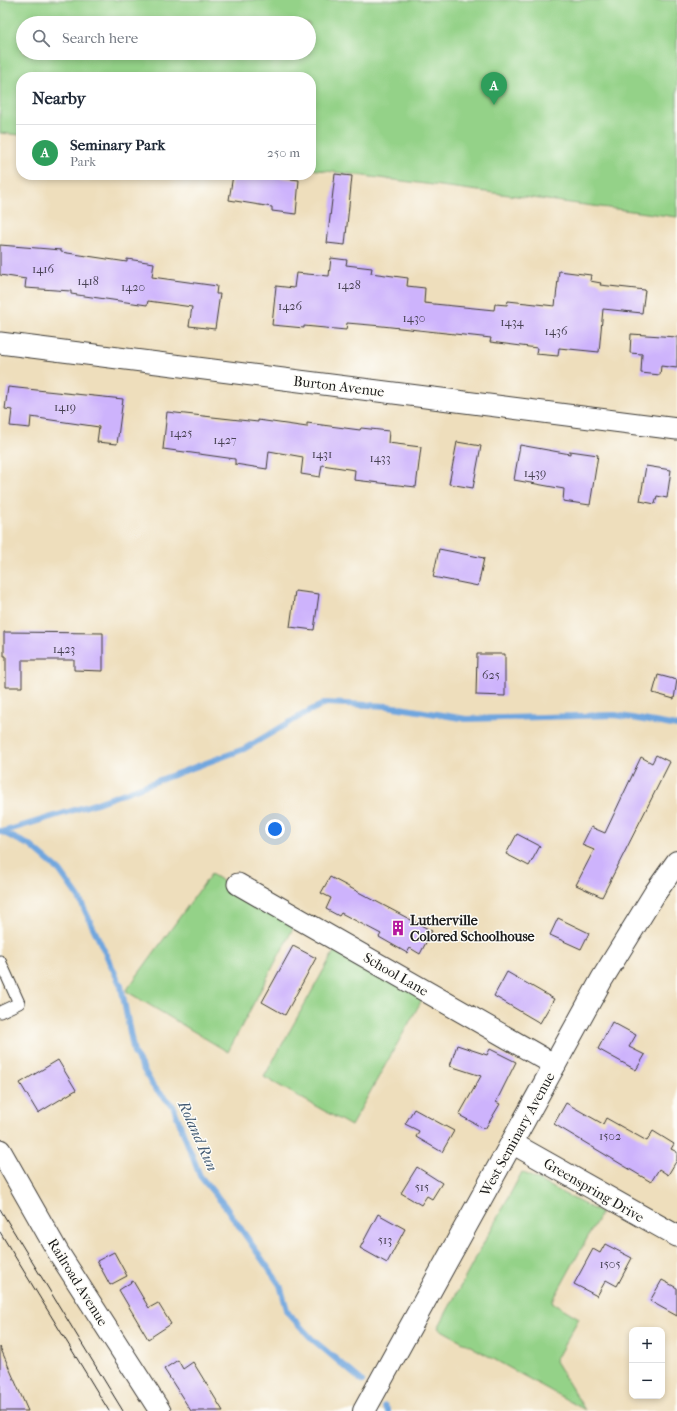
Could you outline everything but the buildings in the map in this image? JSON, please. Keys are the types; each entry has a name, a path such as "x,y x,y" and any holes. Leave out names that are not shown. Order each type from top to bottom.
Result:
{"main road":[{"name":"West Seminary Avenue","path":"364,1411 602,979 655,893 677,862"}],"street":[{"name":"Burton Avenue","path":"0,343 677,429"},
{"name":"School Lane","path":"238,884 555,1065"},
{"name":"Greenspring Drive","path":"512,1143 677,1236"},
{"name":"Railroad Avenue","path":"0,1150 58,1252 160,1411"}],"lane":[{"path":"0,961 19,1003 0,1012"}],"green space":[{"path":"0,0 677,0 677,217 316,170 316,72 16,72 16,135 0,133"},
{"path":"211,874 256,901 297,921 228,1052 126,991"},
{"path":"336,948 423,998 351,1126 264,1077"},
{"path":"522,1172 601,1213 552,1302 579,1318 555,1361 585,1410 438,1328"}],"waterway":[{"path":"2,832 97,803 244,749 309,711 326,703 388,706 466,719 615,715 677,726"},
{"name":"Roland Run","path":"0,831 31,846 60,871 79,898 121,986 134,1053 153,1086 173,1106 200,1176 225,1206 280,1285 288,1313 312,1339 362,1381"},
{"name":"Roland Run","path":"385,1406 388,1411"}],"tram line":[{"path":"0,1209 123,1411"},
{"path":"0,1232 109,1411"}],"place":[{"name":"Seminary Park","path":"494,105"},
{"name":"Lutherville Colored Schoolhouse","path":"398,928"}]}
